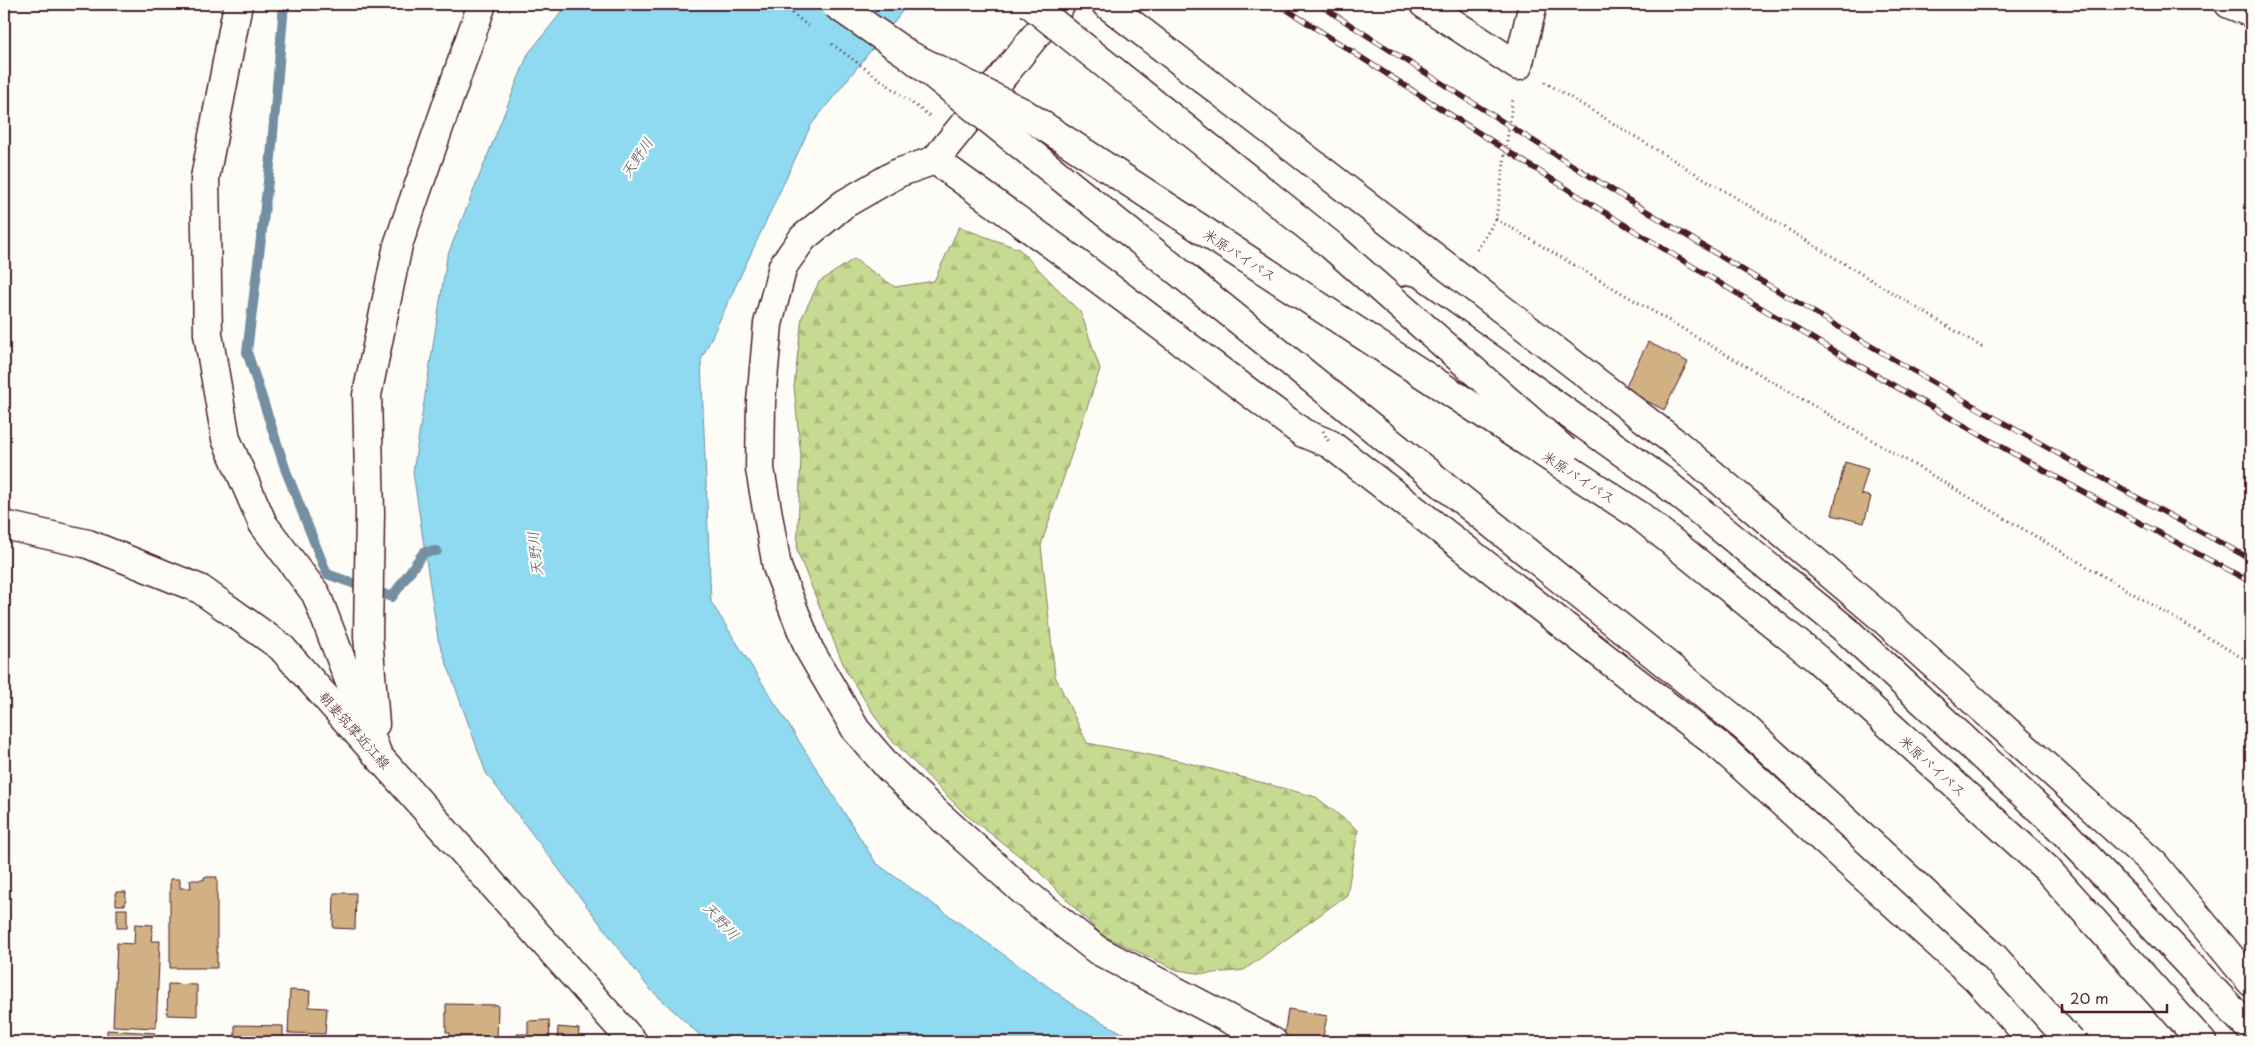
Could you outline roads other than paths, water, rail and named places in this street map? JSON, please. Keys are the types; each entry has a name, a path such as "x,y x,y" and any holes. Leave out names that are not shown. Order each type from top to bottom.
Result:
{"main road":[{"path":"238,4 205,178 208,334 226,439 263,524 316,594 377,753"},
{"path":"377,753 368,636 370,513 367,395 398,245 482,4"},
{"name":"米原バイパス","path":"835,4 909,55 1022,112 1640,516"},
{"name":"米原バイパス","path":"1030,4 1332,246 1640,516 1817,659 2047,869 2202,1042"},
{"path":"1061,4 936,160 898,173 844,204 803,238 783,266 768,324 761,402 760,469 777,567 809,649 856,730 890,768 930,807 1023,891 1097,950 1273,1042"},
{"path":"1106,4 1677,444 1881,617 2154,864 2251,982"},
{"path":"1424,4 1518,66 1533,4"},
{"path":"2228,4 2251,13"},
{"path":"909,55 1742,726 1994,957 2071,1042"},
{"path":"936,160 1069,257 1303,433 1330,444 1723,749 1976,978 2034,1042"},
{"path":"1332,246 1663,481 1846,630 2061,828 2251,1030"},
{"name":"朝妻筑摩近江線","path":"4,525 88,544 200,589 281,647 633,1042"}],"water":[{"name":"天野川","path":"568,4 908,4 811,125 701,360 711,602 876,863 1082,1011 1139,1042 707,1042 648,987 486,773 438,639 413,472 447,257 528,54"}],"waterway":[{"path":"284,4 271,157 247,352 286,471 327,574 392,597 424,552 437,551"}],"railway":[{"path":"1278,4 1570,191 1792,326 2010,452 2251,582"},
{"path":"1318,4 1662,221 1778,291 2013,428 2251,559"}]}
